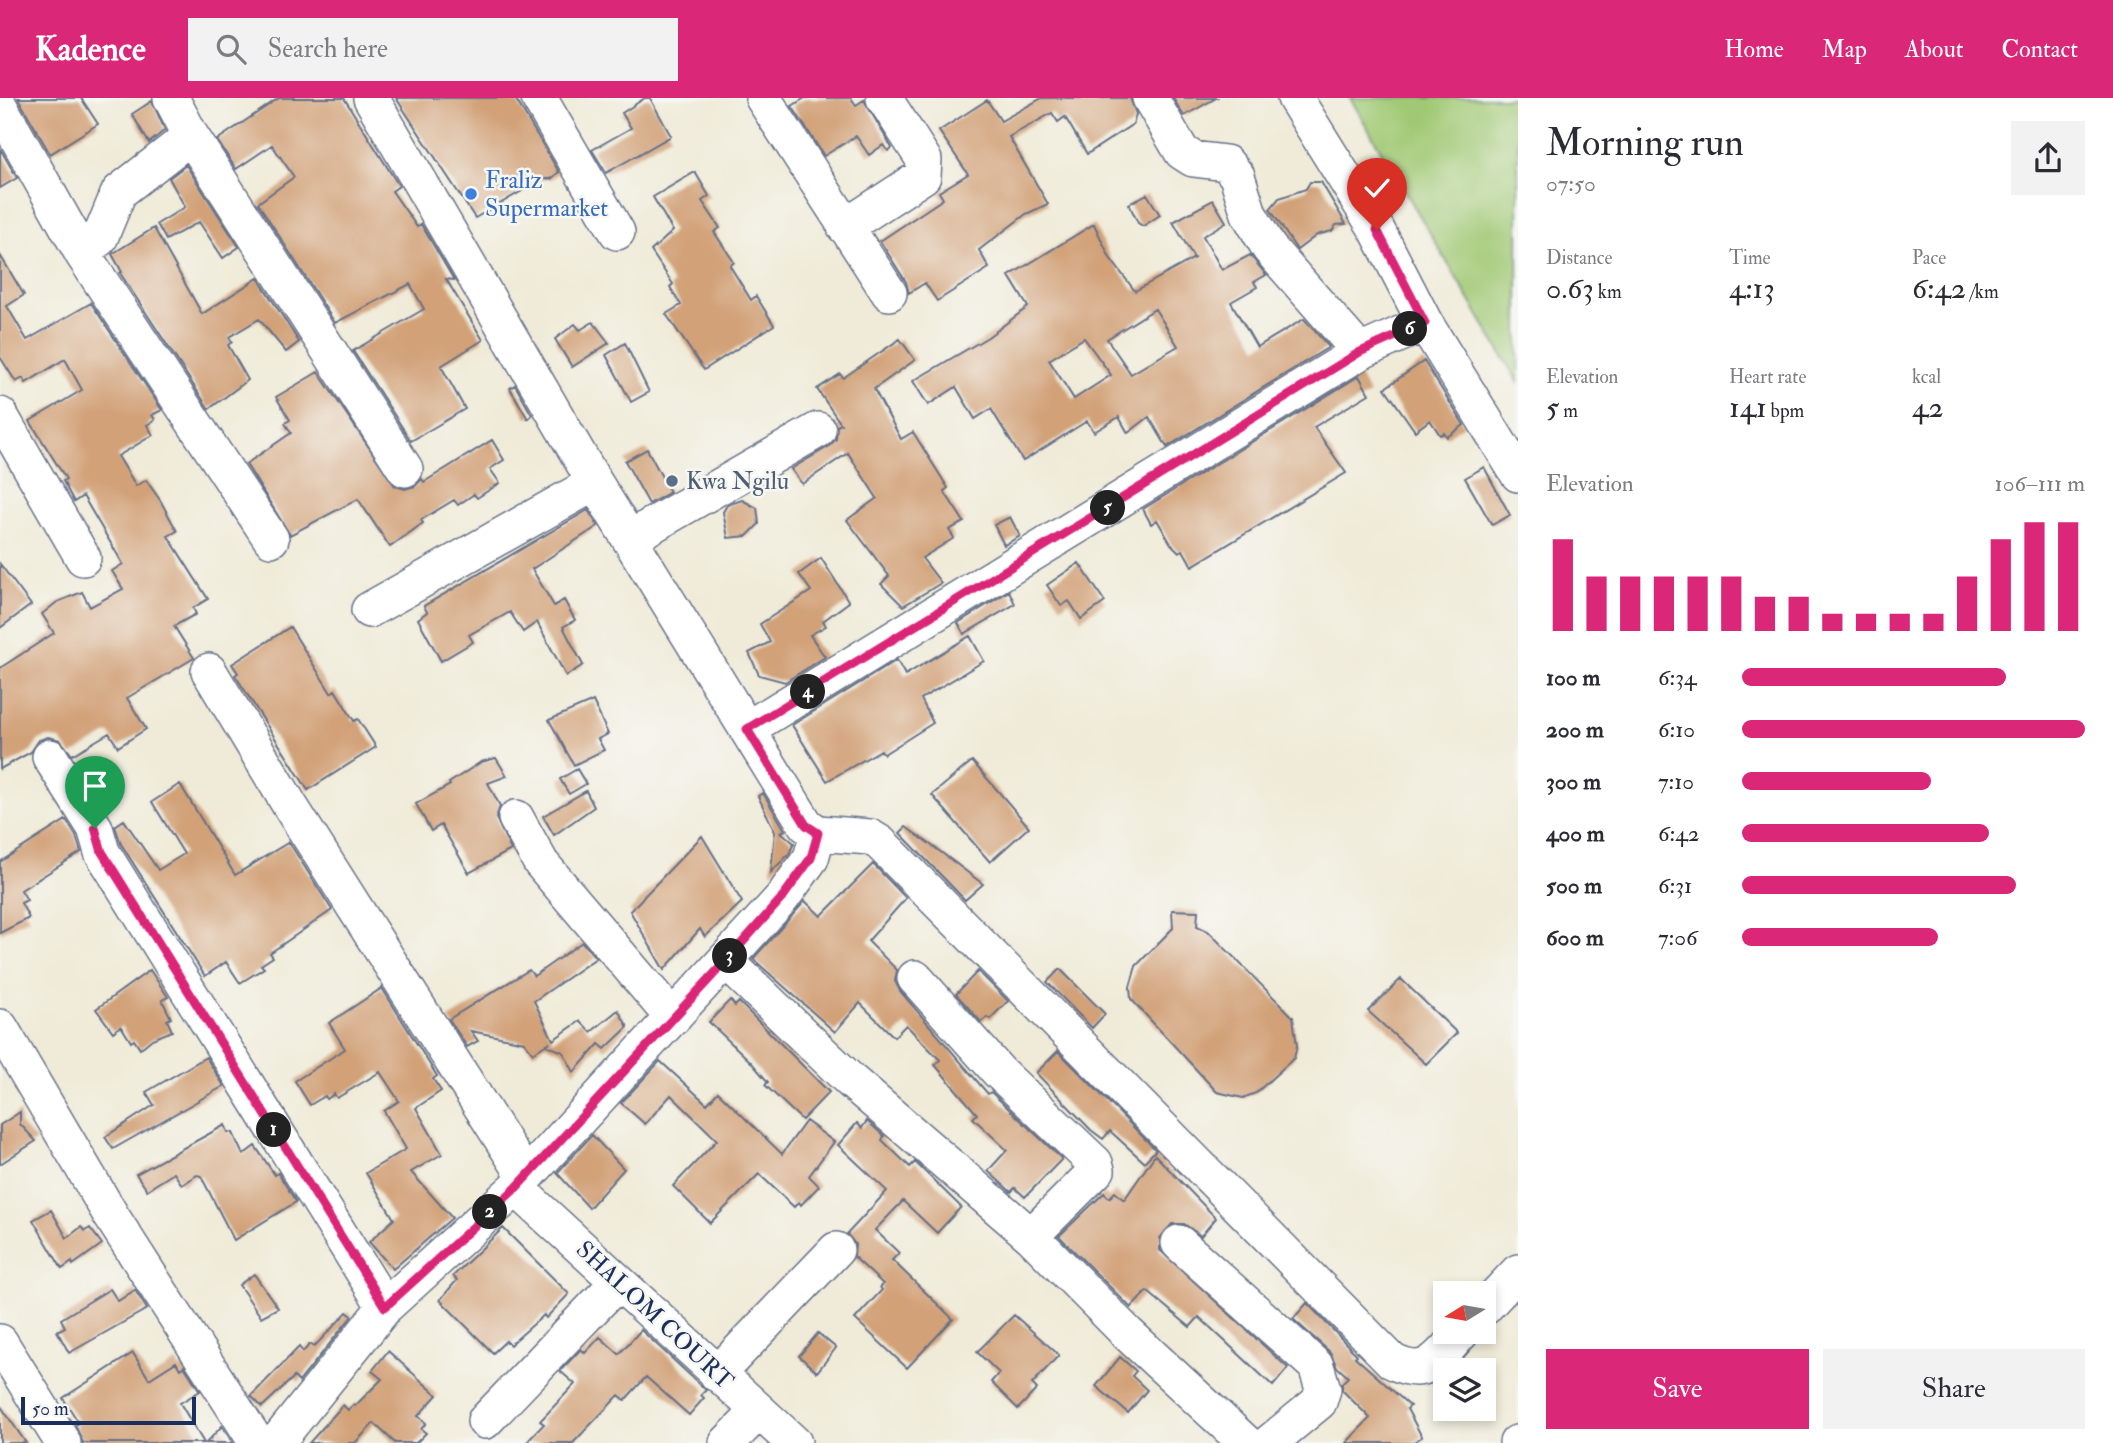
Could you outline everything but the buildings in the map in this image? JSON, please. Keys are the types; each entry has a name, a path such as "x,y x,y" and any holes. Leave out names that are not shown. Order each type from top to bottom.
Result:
{"street":[{"path":"171,98 191,136 405,469"},
{"path":"371,98 595,483 806,825 818,833 870,837 880,843 1392,1361 1410,1370 1426,1368 1450,1344"},
{"path":"539,98 617,232"},
{"path":"763,98 889,293"},
{"path":"1150,98 1182,152 1193,159 1226,163 1237,176 1249,214 1269,248 1360,352"},
{"path":"1295,98 1377,230 1425,323 1518,474"},
{"path":"845,227 923,176 926,168 889,100"},
{"path":"0,107 82,253 271,540"},
{"path":"82,253 100,238 120,192 191,136"},
{"path":"747,729 1360,352 1425,323"},
{"path":"0,415 83,558"},
{"path":"630,538 818,429"},
{"path":"369,610 595,483"},
{"name":"SHALOM COURT","path":"209,671 521,1182 618,1282 793,1443"},
{"path":"50,757 95,828 102,852 385,1307"},
{"path":"516,818 541,863 673,1018"},
{"path":"276,1443 385,1307 521,1182 782,898 811,858 818,833"},
{"path":"726,961 850,1080 1031,1236 1128,1334 1246,1443"},
{"path":"915,978 999,1072 1096,1163 1097,1170 1031,1236"},
{"path":"0,1027 112,1217 257,1443"},
{"path":"1180,1243 1316,1366 1323,1389 1319,1402 1269,1443"},
{"path":"717,1374 836,1250"},
{"path":"1496,1295 1518,1272"},
{"path":"485,1421 618,1282"},
{"path":"0,1342 63,1443"},
{"path":"727,1443 758,1412"}],"green space":[{"path":"1350,98 1518,98 1518,382"}],"place":[{"name":"Fraliz Supermarket","path":"471,194"},
{"name":"Kwa Ngilu","path":"672,481"}],"route":[{"path":"95,828 102,852 385,1307 516,1188 726,961 782,898 811,858 818,833 806,825 747,729 1360,352 1425,323 1377,230"}]}
